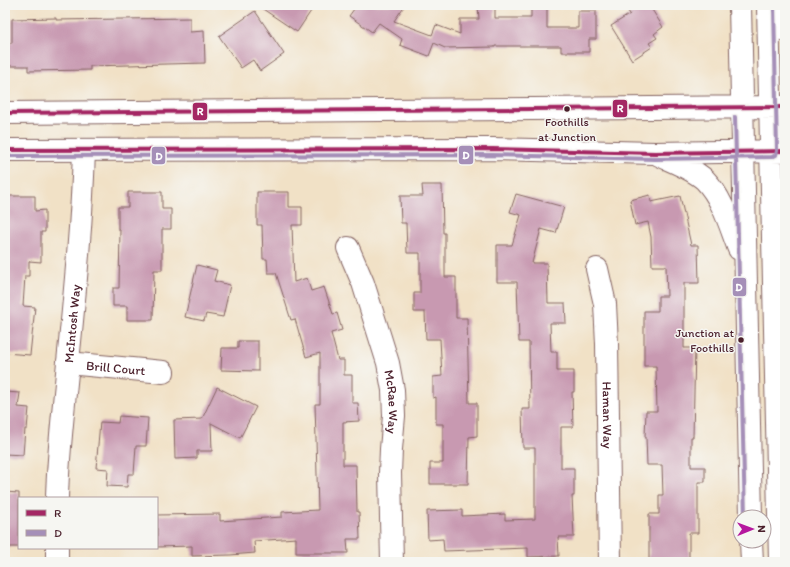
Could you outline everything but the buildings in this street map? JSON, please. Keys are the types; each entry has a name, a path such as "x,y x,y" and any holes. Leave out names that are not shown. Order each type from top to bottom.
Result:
{"main road":[{"path":"740,5 741,108 751,509"},
{"path":"768,5 777,108 778,151 781,449 780,562"},
{"path":"782,5 785,30"},
{"path":"5,113 777,108"},
{"path":"5,150 492,149 654,153 778,151"},
{"name":"McIntosh Way","path":"57,497 58,462 81,220 84,150"},
{"path":"654,153 693,172 705,180 720,200 745,263"},
{"name":"McRae Way","path":"348,248 363,283 388,363 393,390 394,416 390,473 392,562"},
{"name":"Haman Way","path":"598,269 605,304 607,344 610,562"},
{"name":"Brill Court","path":"68,363 163,372"},
{"path":"57,549 57,562"},
{"path":"752,549 752,562"}],"transit line":[{"name":"D","path":"5,156 492,155 655,159 772,157 776,155 777,151 774,5"},
{"name":"R","path":"5,113 785,107"},
{"name":"D","path":"735,117 745,509"},
{"name":"R","path":"5,150 492,149 655,153 785,151"}],"place":[{"name":"Foothills at Junction","path":"567,109"},
{"name":"Junction at Foothills","path":"741,340"}]}
